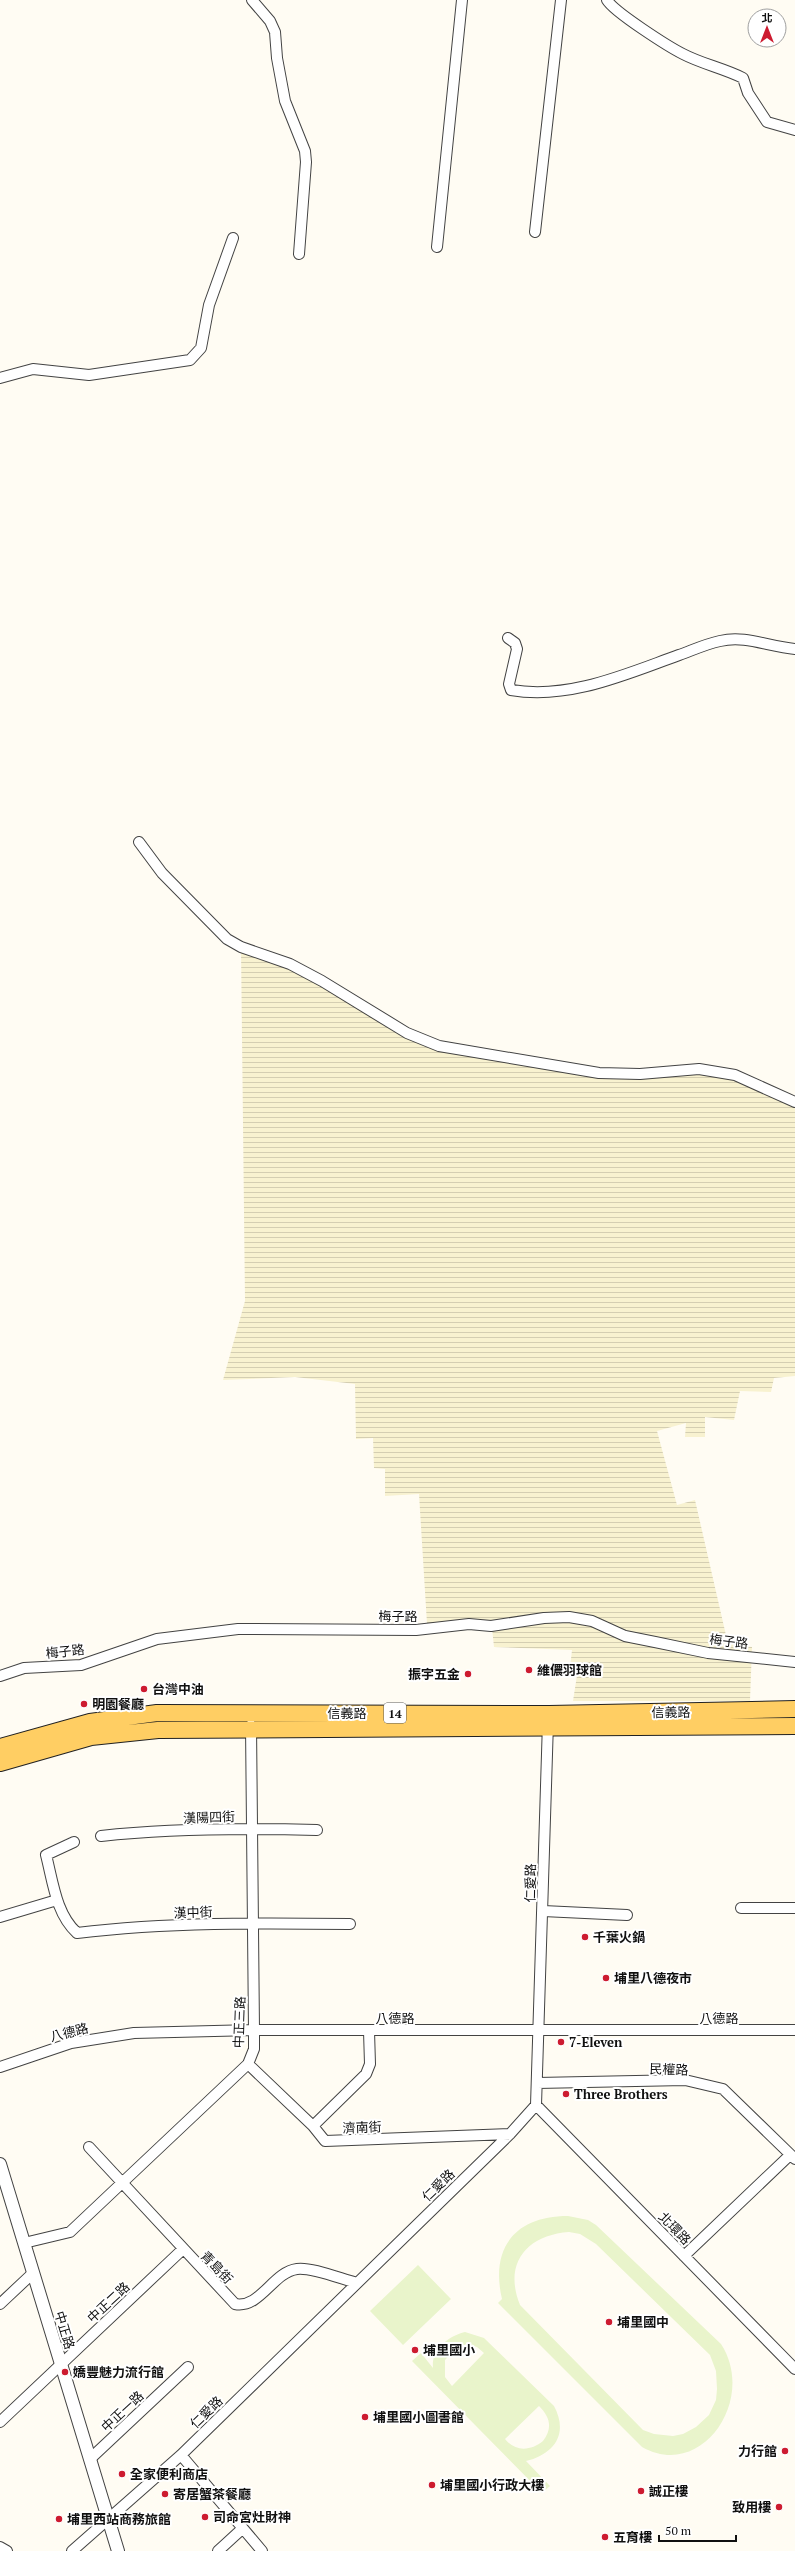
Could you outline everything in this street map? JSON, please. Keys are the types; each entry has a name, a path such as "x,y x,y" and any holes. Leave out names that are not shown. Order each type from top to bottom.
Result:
{"main road":[{"name":"信義路","path":"0,1763 91,1737 158,1730 414,1727 795,1709"},
{"name":"信義路","path":"0,1747 90,1722 157,1713 250,1713 795,1726"}],"street":[{"path":"252,0 270,21 275,32 277,58 285,101 305,151 306,162 299,254"},
{"path":"437,247 462,0"},
{"path":"535,232 561,0"},
{"path":"607,0 625,17 682,54 723,68 743,78 748,93 767,122 795,130"},
{"path":"0,378 33,370 89,375 190,360 201,348 209,305 233,238"},
{"path":"508,638 515,643 517,649 509,684 511,690 532,693 574,690 721,640 744,639 777,648 795,649"},
{"path":"139,842 162,873 227,939 241,947 290,964 322,981 408,1033 439,1046 599,1073 640,1074 706,1070 735,1075 795,1102"},
{"name":"梅子路","path":"0,1676 24,1668 81,1665 157,1640 238,1629 416,1630 469,1624 491,1626 544,1618 569,1617 592,1621 625,1636 655,1642 708,1652 795,1662"},
{"name":"中正三路","path":"24,2243 70,2232 248,2064 254,2049 253,1828 250,1713"},
{"name":"仁愛路","path":"72,2551 181,2455 510,2134 536,2105 548,1721"},
{"name":"漢陽四街","path":"101,1836 146,1831 253,1828 317,1830"},
{"path":"0,1917 57,1900 46,1855 74,1842"},
{"name":"漢中街","path":"57,1900 68,1925 77,1933 118,1928 253,1923 350,1924"},
{"path":"741,1908 795,1908"},
{"path":"543,1911 627,1915"},
{"name":"八德路","path":"0,2067 71,2043 134,2033 254,2030 795,2030"},
{"path":"313,2126 366,2074 370,2064 370,2031"},
{"name":"濟南街","path":"248,2064 313,2126 325,2141 510,2134"},
{"name":"民權路","path":"537,2083 686,2080 723,2088 792,2157"},
{"name":"北環路","path":"536,2105 795,2369"},
{"name":"青島街","path":"89,2147 182,2250 235,2304 248,2304 287,2272 298,2269 357,2283"},
{"path":"684,2256 792,2157"},
{"name":"中正路","path":"0,2164 91,2458 118,2551"},
{"name":"中正二路","path":"0,2422 182,2250"},
{"path":"0,2304 33,2273"},
{"name":"中正一路","path":"91,2458 188,2367"},
{"path":"181,2455 262,2551"},
{"path":"218,2551 242,2529"},
{"path":"0,2547 7,2551"}],"shaded area":[{"path":"241,947 290,964 439,1046 599,1073 699,1069 735,1075 795,1102 795,1376 774,1378 771,1392 740,1391 734,1420 705,1417 705,1437 685,1437 686,1423 657,1431 677,1505 695,1500 728,1644 752,1647 750,1701 573,1701 578,1669 570,1668 572,1650 494,1647 492,1628 427,1624 419,1494 385,1496 385,1469 374,1468 373,1438 356,1439 355,1384 295,1377 223,1380 245,1301"}],"green space":[{"path":"568,2216 588,2220 596,2225 721,2344 730,2366 732,2388 728,2410 718,2429 703,2444 685,2453 664,2455 642,2447 498,2303 502,2299 499,2281 500,2265 504,2250 511,2238 521,2229 534,2222 549,2217","holes":["569,2232 580,2234 596,2244 710,2355 716,2371 716,2400 709,2415 696,2427 683,2434 673,2436 654,2434 643,2430 520,2305 516,2290 515,2276 517,2264 522,2254 531,2245 554,2234"]},
{"path":"418,2265 451,2299 403,2345 370,2311"},
{"path":"465,2332 484,2338 554,2406 560,2425 559,2434 556,2441 551,2448 544,2453 536,2458 526,2461 550,2486 542,2493 412,2361 421,2353 433,2368 433,2361 438,2349 447,2340","holes":["467,2344 477,2347 484,2353 452,2386 445,2377 445,2360 456,2348","539,2406 546,2414 549,2423 548,2432 543,2441 533,2447 523,2449 513,2446 505,2439"]}],"place":[{"name":"維儂羽球館","path":"529,1670"},
{"name":"振宇五金","path":"468,1674"},
{"name":"台灣中油","path":"144,1689"},
{"name":"明園餐廳","path":"84,1704"},
{"name":"千葉火鍋","path":"585,1937"},
{"name":"埔里八德夜市","path":"606,1978"},
{"name":"7-Eleven","path":"561,2042"},
{"name":"Three Brothers","path":"566,2094"},
{"name":"埔里國中","path":"609,2322"},
{"name":"埔里國小","path":"415,2350"},
{"name":"嬌豐魅力流行館","path":"65,2372"},
{"name":"埔里國小圖書館","path":"365,2417"},
{"name":"力行館","path":"785,2451"},
{"name":"全家便利商店","path":"122,2474"},
{"name":"埔里國小行政大樓","path":"432,2485"},
{"name":"誠正樓","path":"641,2491"},
{"name":"寄居蟹茶餐廳","path":"165,2494"},
{"name":"致用樓","path":"779,2507"},
{"name":"司命宮灶財神","path":"205,2517"},
{"name":"埔里西站商務旅館","path":"59,2519"},
{"name":"五育樓","path":"605,2537"}]}
